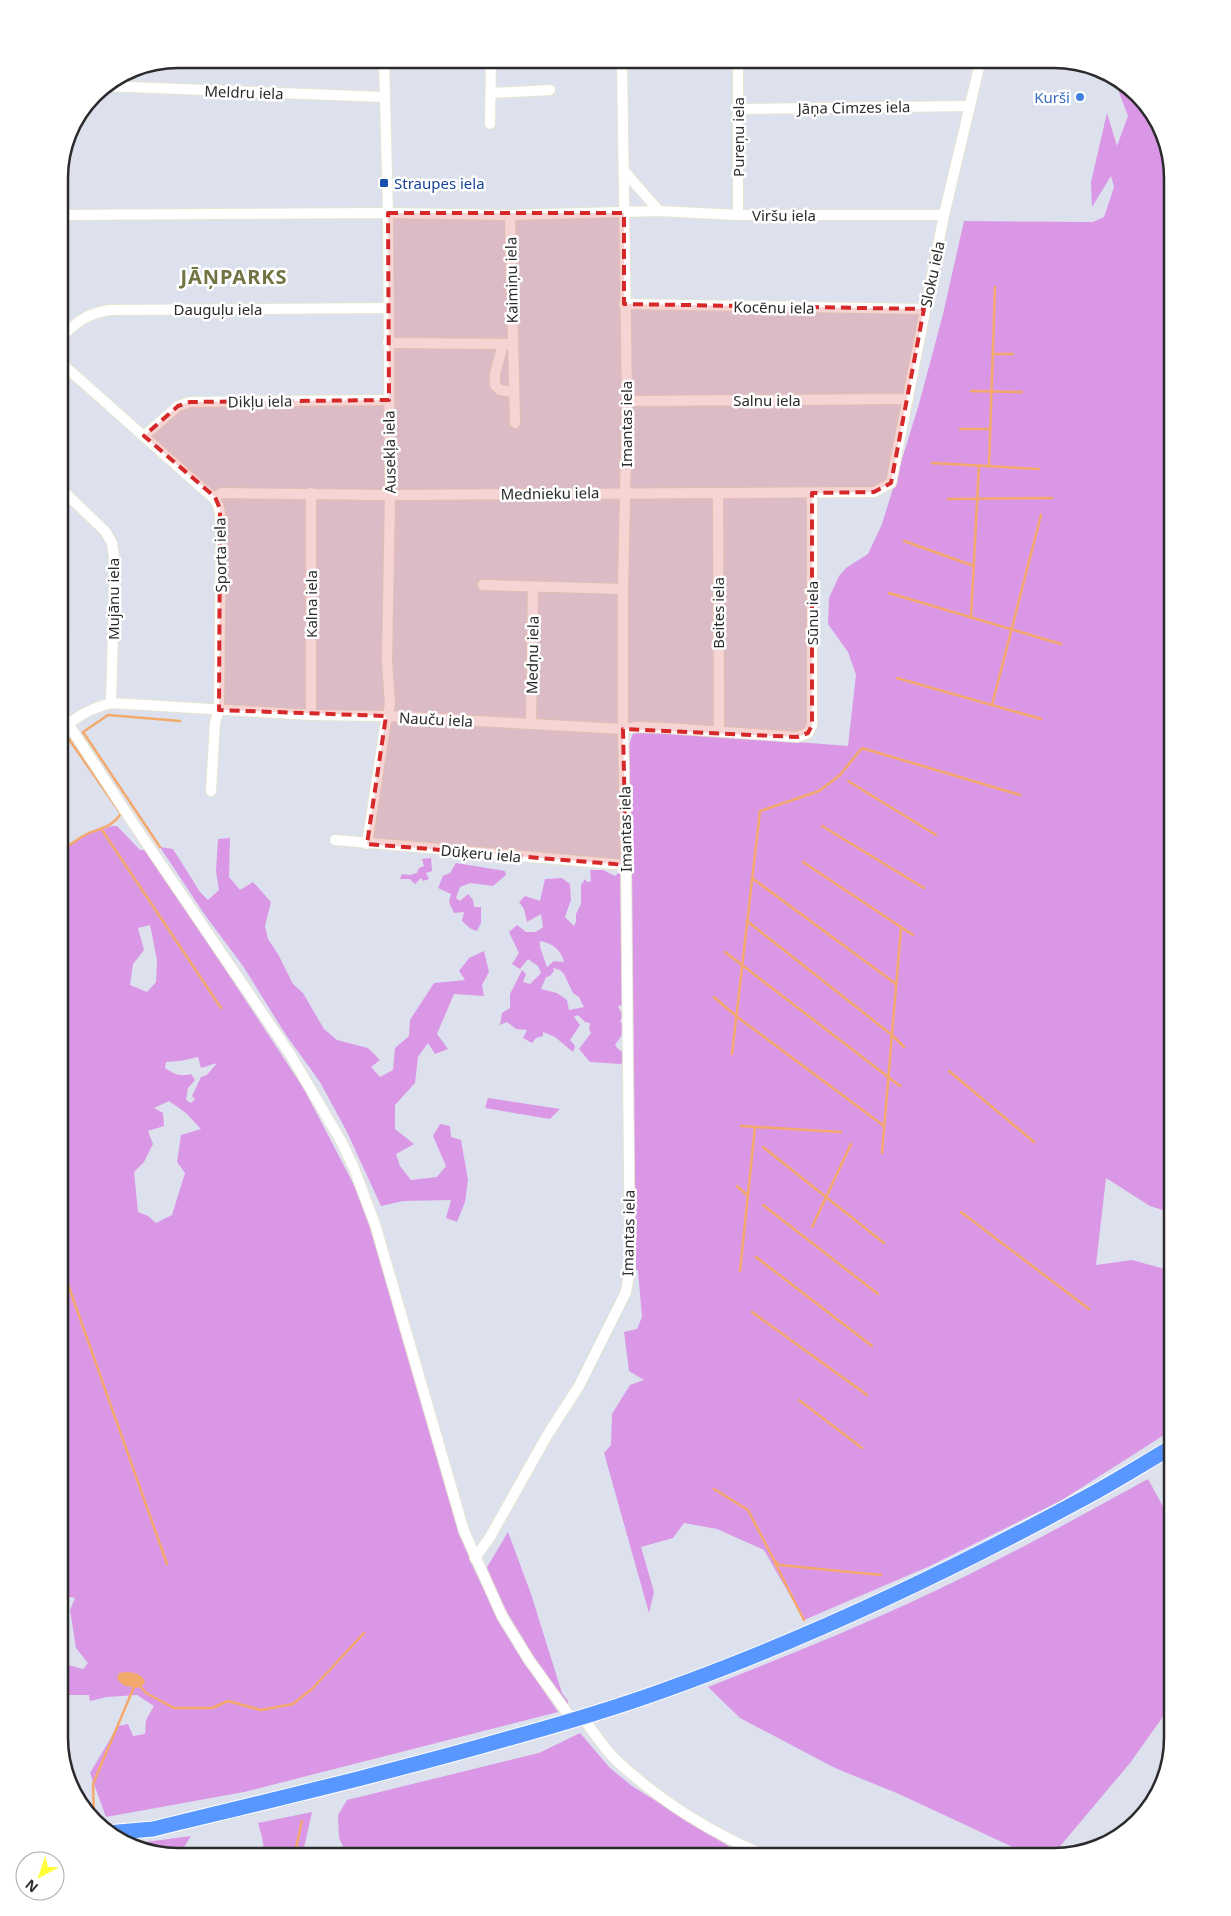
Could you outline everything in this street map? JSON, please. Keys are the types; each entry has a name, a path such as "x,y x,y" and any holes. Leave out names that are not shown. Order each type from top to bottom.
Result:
{"highway":[{"path":"118,1831 153,1829 427,1762 578,1719 672,1688 773,1648 871,1605 1080,1501 1164,1452"}],"street":[{"name":"Ausekļa iela","path":"367,844 386,716 390,704 387,661 390,495 388,213 384,68"},
{"path":"490,124 491,68"},
{"name":"Imantas iela","path":"475,1558 490,1537 548,1434 579,1386 626,1292 630,1260 623,729 623,589 627,401 624,304 625,172 622,68"},
{"name":"Pureņu iela","path":"738,68 738,215"},
{"name":"Sloku iela","path":"885,487 891,482 924,309 978,68"},
{"name":"Meldru iela","path":"115,86 384,97"},
{"path":"490,93 550,90"},
{"name":"Jāņa Cimzes iela","path":"738,109 969,106"},
{"path":"625,172 659,211"},
{"name":"Viršu iela","path":"624,213 659,211 738,215 944,215"},
{"path":"68,215 388,213 510,215 624,213"},
{"name":"Kaimiņu iela","path":"510,215 508,344 514,392 515,423"},
{"name":"Kocēnu iela","path":"624,304 924,309"},
{"name":"Dauguļu iela","path":"68,331 80,320 94,313 109,310 388,308"},
{"name":"Kaimiņu iela","path":"388,342 508,344"},
{"name":"Kaimiņu iela","path":"508,344 495,374 495,385 500,390 514,392"},
{"name":"Sporta iela","path":"68,369 203,489 215,497 220,509 219,710 215,722 211,791"},
{"name":"Salnu iela","path":"627,401 908,399"},
{"name":"Dikļu iela","path":"144,436 178,406 190,402 388,400"},
{"name":"Mednieku iela","path":"215,497 222,493 390,495 625,492 718,494 812,493 874,492 885,487"},
{"name":"Kalna iela","path":"311,493 311,715"},
{"name":"Sūnu iela","path":"808,733 812,725 812,493"},
{"name":"Beites iela","path":"718,494 718,731"},
{"name":"Mujānu iela","path":"68,495 105,531 112,543 115,564 111,704"},
{"path":"483,585 623,589"},
{"name":"Medņu iela","path":"531,724 533,587"},
{"name":"Nauču iela","path":"68,723 90,710 111,704 623,729 636,726 797,737 808,733"},
{"path":"68,723 196,917 290,1054 341,1141 375,1224 464,1531 502,1616 529,1660 578,1719 615,1759 657,1794 711,1829 750,1848"},
{"name":"Dūķeru iela","path":"335,840 626,865"}],"highlighted area":[{"path":"388,213 624,213 624,304 924,309 891,483 874,492 812,493 812,725 808,733 797,737 623,729 626,865 367,844 386,716 219,710 220,509 215,497 144,436 178,406 190,402 389,400"}],"shaded area":[{"path":"1117,88 1136,105 1152,129 1158,142 1164,177 1164,1210 1150,1206 1106,1178 1096,1265 1132,1260 1164,1269 1164,1435 1062,1500 930,1566 804,1620 764,1550 717,1529 684,1523 673,1538 641,1547 654,1592 649,1613 604,1453 611,1445 612,1414 630,1385 644,1380 629,1371 624,1332 637,1329 642,1317 638,1270 634,1270 629,745 633,733 645,730 848,746 856,675 848,652 828,624 829,598 839,576 846,568 868,554 882,524 919,404 943,314 964,221 1093,222 1104,217 1114,187 1111,176 1092,207 1091,182 1107,113 1117,146 1128,116"},
{"path":"117,826 140,850 147,850 304,1089 367,1210 470,1561 511,1638 558,1712 244,1792 106,1817 90,1773 118,1726 128,1724 133,1736 145,1734 146,1720 154,1706 137,1695 107,1697 90,1701 89,1695 68,1695 68,1665 83,1669 88,1663 76,1648 70,1610 75,1598 68,1597 68,847 83,836","holes":["150,925 157,960 156,982 147,992 130,985 133,964 144,950 138,928","198,1057 201,1068 217,1063 207,1075 201,1077 192,1096 195,1099 191,1103 186,1100 188,1088 195,1080 191,1074 177,1074 165,1068 166,1062","169,1101 186,1113 201,1129 181,1135 177,1162 185,1173 172,1215 156,1223 148,1216 138,1212 134,1172 144,1162 153,1144 148,1131 164,1126 163,1113 154,1108"]},
{"path":"230,838 229,877 240,890 253,882 271,902 265,926 268,939 293,984 303,993 324,1029 337,1040 368,1048 380,1060 371,1067 380,1077 393,1070 395,1048 409,1036 410,1020 434,983 465,980 459,971 469,958 484,951 489,972 482,985 484,996 454,994 437,1034 448,1049 435,1054 428,1043 418,1057 415,1083 395,1105 395,1129 414,1144 396,1154 400,1166 411,1180 437,1177 446,1166 433,1136 440,1124 450,1126 451,1137 461,1140 468,1180 465,1202 457,1222 446,1218 451,1200 403,1201 381,1206 347,1132 320,1082 286,1035 243,966 205,915 160,847 173,849 200,892 208,900 219,890 216,871 218,839"},
{"path":"431,858 432,871 426,873 429,879 423,881 421,878 415,884 410,879 400,879 402,874 410,875 417,873 419,868 424,866 422,859"},
{"path":"456,863 505,871 506,875 493,886 470,883 460,887 456,898 460,901 468,894 473,900 474,907 481,907 481,923 477,931 471,929 462,921 464,912 454,913 449,902 451,894 438,888 443,876 450,873"},
{"path":"590,870 603,870 615,876 623,870 625,898 620,904 626,910 625,916 621,920 626,926 625,974 621,981 624,986 624,1005 618,1006 623,1016 620,1021 626,1029 615,1045 619,1050 626,1053 621,1064 590,1062 579,1049 591,1033 589,1029 590,1023 585,1022 578,1015 574,1017 580,1025 570,1040 575,1046 573,1052 555,1037 543,1032 543,1036 536,1038 532,1043 523,1038 527,1030 516,1029 507,1022 500,1025 502,1013 510,1008 510,994 522,970 526,974 523,982 530,984 541,973 538,966 528,959 520,969 512,964 519,953 509,932 517,925 526,932 536,932 543,927 541,914 527,922 524,909 519,902 525,896 540,901 545,879 562,878 570,884 571,900 565,917 574,926 576,914 581,904 581,885 585,879 587,882 591,881","holes":["540,941 548,943 555,948 561,954 564,962 554,961 547,967 540,947","553,968 560,970 564,974 573,993 579,997 584,1007 569,1010 567,1000 557,993 541,989 546,977 550,976 554,971"]},
{"path":"488,1098 560,1109 550,1119 485,1108"},
{"path":"1148,1479 1164,1508 1164,1715 1130,1763 1059,1848 1015,1848 899,1794 835,1768 740,1718 708,1687 833,1637 938,1590 1029,1544"},
{"path":"508,1532 531,1594 562,1693 568,1701 568,1706 547,1681 500,1600 486,1569"},
{"path":"127,1672 140,1675 145,1682 143,1685 132,1687 122,1684 117,1678 119,1673"},
{"path":"580,1733 610,1768 632,1786 732,1848 344,1848 339,1838 338,1815 347,1800 539,1753"},
{"path":"312,1812 304,1848 264,1848 258,1823"},
{"path":"191,1836 184,1848 170,1848 141,1843"}],"waterway":[{"path":"989,466 995,287"},
{"path":"993,354 1013,354"},
{"path":"971,391 1022,392"},
{"path":"960,429 991,429"},
{"path":"932,463 1039,469"},
{"path":"971,617 979,465"},
{"path":"948,499 1052,498"},
{"path":"992,705 1041,515"},
{"path":"904,541 974,566"},
{"path":"889,593 1061,644"},
{"path":"897,678 1041,719"},
{"path":"160,847 83,732 108,715 180,721"},
{"path":"68,738 121,814 111,824 89,833 68,846"},
{"path":"732,1054 760,811 819,791 840,775 862,748 1020,795"},
{"path":"848,781 936,835"},
{"path":"822,826 924,888"},
{"path":"102,830 221,1008"},
{"path":"803,862 913,935"},
{"path":"752,878 896,984"},
{"path":"747,921 892,1035 904,1047"},
{"path":"882,1153 901,928"},
{"path":"725,952 900,1086"},
{"path":"714,997 736,1016 884,1126"},
{"path":"949,1071 1034,1142"},
{"path":"741,1126 841,1132"},
{"path":"740,1271 755,1127"},
{"path":"812,1227 851,1144"},
{"path":"763,1147 884,1243"},
{"path":"737,1186 747,1195"},
{"path":"763,1205 878,1294"},
{"path":"961,1212 1089,1309"},
{"path":"756,1257 872,1346"},
{"path":"68,1284 167,1564"},
{"path":"752,1312 867,1395"},
{"path":"799,1400 862,1448"},
{"path":"714,1489 748,1510 774,1560 779,1565 881,1575"},
{"path":"775,1563 804,1620"},
{"path":"94,1809 93,1784 134,1687 140,1686 146,1693 174,1708 212,1708 228,1701 261,1710 293,1704 313,1688 364,1633"},
{"path":"296,1848 302,1821"}],"place":[{"name":"Kurši","path":"1080,97"},
{"name":"Straupes iela","path":"384,183"}],"district":[{"name":"JĀŅPARKS","path":"234,276"}]}
